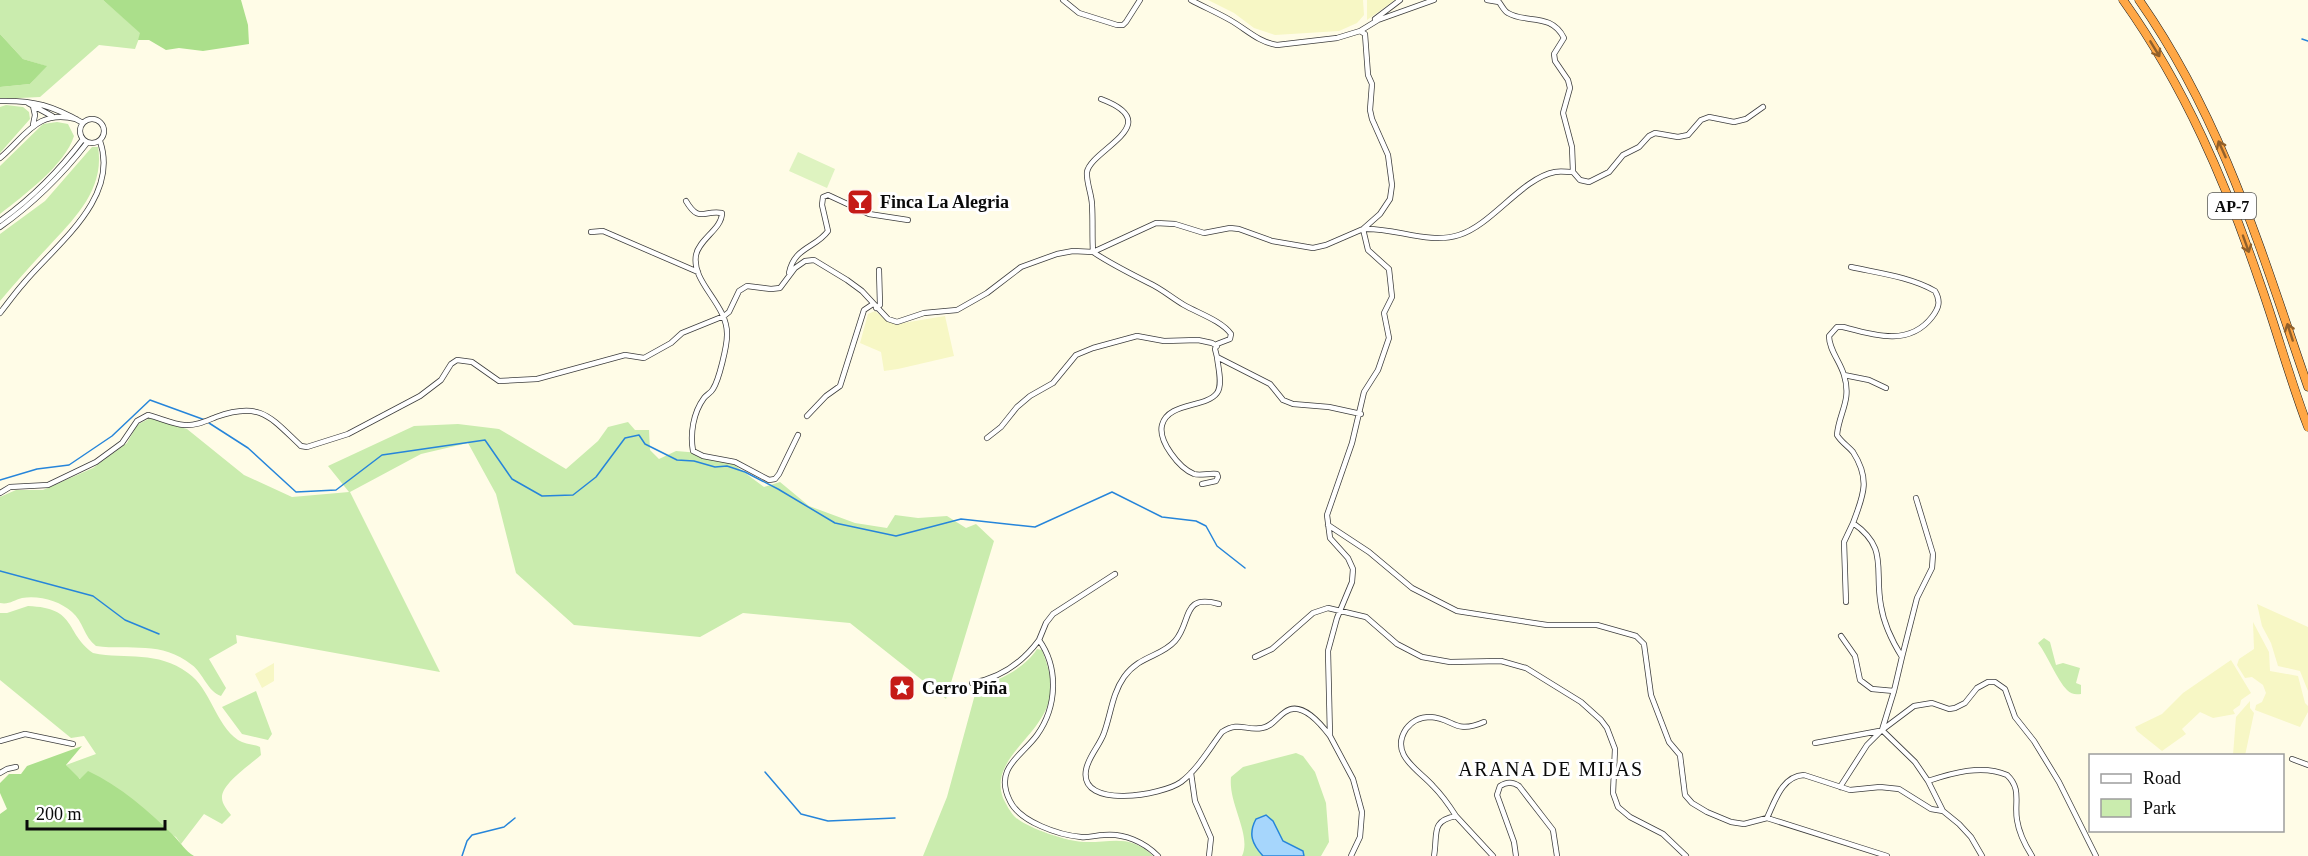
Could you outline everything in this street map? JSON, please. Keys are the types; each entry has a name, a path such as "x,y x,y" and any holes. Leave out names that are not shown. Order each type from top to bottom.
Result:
{"highway":[{"name":"AP-7","path":"2123,0 2145,31 2181,92 2210,154 2261,284 2308,427"},
{"name":"AP-7","path":"2139,0 2193,86 2223,149 2272,276 2308,387"}],"street":[{"path":"1063,0 1079,13 1118,26 1124,25 1140,0"},
{"path":"1191,0 1232,21 1268,44 1277,45 1337,38 1360,31 1400,0"},
{"path":"1368,25 1434,0"},
{"path":"1487,0 1499,2 1505,12 1510,15 1541,20 1550,23 1561,32 1564,38 1554,54 1555,61 1568,80 1570,88 1563,113 1572,147 1573,172 1580,180 1589,182 1609,172 1623,154 1639,147 1648,136 1655,133 1678,137 1688,135 1701,120 1709,117 1734,122 1746,119 1763,107"},
{"path":"1360,31 1365,34 1368,75 1372,84 1370,110 1388,155 1392,185 1390,199 1380,214 1363,229"},
{"path":"1093,252 1092,205 1087,172 1092,164 1124,133 1127,124 1126,114 1118,105 1101,99"},
{"path":"0,102 26,102 51,106 83,123"},
{"path":"26,102 53,116 76,119"},
{"path":"33,106 35,115 33,125"},
{"path":"0,158 33,125 53,116"},
{"path":"90,119 101,122 105,130 100,141 92,144 85,141 80,130 83,123 90,119"},
{"path":"0,221 40,189 85,141"},
{"path":"0,227 44,192 70,165 85,141"},
{"path":"0,313 22,284 73,230 90,205 103,176 104,151 100,141"},
{"path":"0,493 10,487 48,485 96,462 122,443 137,421 148,415 184,425 198,424 232,411 254,410 273,420 301,446 307,447 348,434 425,393 441,380 451,364 457,360 472,362 499,381 512,382 537,379 625,355 644,358 671,343 682,333 724,316 729,312 739,291 747,286 771,290 780,288 789,275 805,261 814,260 847,280 862,291 888,319 897,322 924,313 957,310 987,293 1021,267 1057,254 1073,251 1093,252 1156,223 1166,222 1204,233 1230,228 1239,229 1272,241 1313,248 1363,229 1376,228 1445,238 1460,235 1478,225 1537,179 1554,172 1573,172"},
{"path":"789,275 791,264 796,256 828,231 822,205 823,197 828,195 869,214 908,220"},
{"path":"686,201 696,214 718,212 722,216 699,248 696,256 698,272 727,325 727,339 714,387 701,403 691,427 693,451 703,456 735,462 769,480 775,479 779,474 798,435"},
{"path":"1330,736 1328,651 1330,638 1352,582 1353,569 1348,558 1330,538 1327,515 1341,479 1364,392 1378,370 1389,338 1384,313 1392,297 1389,268 1368,250 1363,229"},
{"path":"591,232 603,231 698,272"},
{"path":"1093,252 1131,276 1149,282 1185,306 1203,313 1228,330 1231,334 1230,339 1217,346"},
{"path":"1846,602 1844,542 1853,523 1865,485 1856,458 1837,435 1847,393 1844,375 1829,343 1831,331 1843,327 1876,336 1907,335 1926,324 1938,308 1939,301 1935,291 1927,287 1851,267"},
{"path":"807,416 826,396 840,386 864,310 880,305 879,270"},
{"path":"987,438 1001,427 1017,407 1030,396 1053,383 1076,355 1093,348 1137,336 1164,341 1198,340 1217,346"},
{"path":"1202,484 1216,481 1217,474 1195,474 1185,468 1166,445 1162,425 1166,418 1176,411 1215,396 1219,391 1217,346"},
{"path":"1217,357 1270,384 1284,400 1293,404 1329,407 1360,414"},
{"path":"1844,375 1869,380 1886,388"},
{"path":"1882,730 1894,692 1917,598 1932,568 1933,554 1916,498"},
{"path":"1853,523 1865,532 1877,550 1881,609 1890,638 1902,657"},
{"path":"1328,525 1369,552 1412,588 1457,610 1547,625 1597,625 1636,636 1644,644 1651,695 1669,742 1680,755 1685,795 1692,803 1731,822 1744,824 1767,818 1887,856"},
{"path":"972,683 993,678 1012,668 1029,653 1039,640 1046,623 1053,614 1115,574"},
{"path":"1219,604 1204,601 1192,606 1186,616 1183,629 1171,645 1138,663 1124,676 1114,695 1106,728 1088,764 1086,773 1088,783 1095,791 1118,795 1158,792 1176,785 1191,773 1222,732 1228,728 1240,726 1256,729 1268,726 1292,709 1313,718 1330,736 1353,778 1361,801 1362,828 1358,844 1351,856"},
{"path":"1255,657 1272,649 1317,610 1328,608 1366,616 1397,644 1422,657 1450,662 1495,660 1511,662 1533,672 1581,702 1601,720 1611,738 1616,758 1613,794 1618,807 1630,818 1663,834 1686,856"},
{"path":"1841,636 1855,656 1860,680 1872,689 1894,692"},
{"path":"1039,640 1052,671 1052,699 1048,715 1039,732 1009,766 1006,786 1010,801 1024,818 1042,826 1077,836 1122,836 1143,844 1158,856"},
{"path":"1840,788 1867,745 1882,730 1914,706 1932,703 1949,709 1955,708 1965,703 1977,688 1988,682 2000,684 2005,688 2015,717 2034,741 2058,782 2096,856"},
{"path":"1484,722 1465,727 1454,726 1435,718 1422,718 1410,724 1402,737 1401,745 1405,759 1434,786 1456,816 1493,856"},
{"path":"1815,743 1882,730"},
{"path":"1882,730 1915,762 1928,781 1943,811 1971,837 1982,856"},
{"path":"0,741 26,734 73,744"},
{"path":"2292,759 2308,765"},
{"path":"0,773 16,767"},
{"path":"1928,781 1953,772 1989,770 2007,775 2017,789 2016,817 2019,830 2032,856"},
{"path":"1191,773 1195,801 1211,838 1209,856"},
{"path":"1767,818 1786,783 1797,775 1804,775 1850,790 1889,787 1899,789 1931,809 1943,811"},
{"path":"1516,856 1514,842 1497,795 1500,786 1507,782 1519,786 1553,830 1557,856"},
{"path":"1434,856 1438,825 1445,818 1456,816"}],"green space":[{"path":"0,0 103,0 141,33 135,49 99,45 40,97 0,99 0,87 30,84 46,66 23,59 0,34"},
{"path":"103,0 241,0 248,25 249,44 203,51 179,48 166,50 149,40 138,40 140,33"},
{"path":"1208,0 1363,0 1364,15 1357,23 1339,31 1275,35 1254,28 1234,13"},
{"path":"1367,0 1395,0 1367,20"},
{"path":"0,34 23,59 47,66 30,84 0,87"},
{"path":"6,105 23,107 29,112 30,119 0,153 0,107"},
{"path":"57,122 68,124 74,136 69,147 43,179 0,214 0,166 43,124"},
{"path":"92,147 98,147 99,162 97,176 86,202 69,225 0,301 0,234 45,201"},
{"path":"798,152 835,169 827,188 789,171"},
{"path":"875,311 887,321 897,324 945,316 954,356 884,371 881,352 860,343 868,314"},
{"path":"150,418 187,429 244,475 292,497 349,492 328,466 414,426 458,424 499,429 566,469 598,441 608,427 628,422 635,430 649,430 650,450 659,459 676,451 700,453 729,461 764,487 780,482 809,506 855,523 887,528 895,515 918,518 947,516 966,528 976,524 994,541 946,699 850,623 743,613 700,637 574,625 516,573 496,494 468,443 421,454 350,492 440,672 236,635 237,643 209,659 226,688 221,696 213,691 192,665 169,652 146,648 96,646 76,616 55,602 29,597 9,603 0,603 0,497 16,490 43,490 93,468 127,443 137,425"},
{"path":"2257,604 2308,627 2308,691 2300,671 2278,666 2271,643 2262,626"},
{"path":"28,606 55,611 63,616 84,645 93,653 153,658 165,661 188,673 202,688 230,733 240,741 260,747 261,755 231,781 223,793 223,803 231,815 222,824 204,814 181,844 176,837 74,775 66,765 96,754 84,736 71,738 0,680 0,613"},
{"path":"2253,622 2269,652 2270,671 2298,676 2305,703 2308,706 2308,712 2300,727 2255,710 2256,705 2262,702 2266,693 2263,685 2252,677 2245,678 2237,665 2239,659 2254,649"},
{"path":"2044,638 2050,642 2056,665 2063,663 2080,668 2076,683 2081,685 2081,694 2067,690 2060,680 2038,643"},
{"path":"1037,649 1042,650 1046,660 1051,690 1040,720 1011,757 1004,770 1001,783 1003,798 1013,815 1029,826 1048,834 1077,841 1128,842 1136,844 1153,856 923,856 947,797 977,687 1011,673 1026,662"},
{"path":"2231,660 2251,693 2233,710 2235,714 2213,718 2200,712 2182,729 2186,734 2162,751 2137,731 2135,727 2162,714 2183,693"},
{"path":"274,663 274,681 262,688 255,674"},
{"path":"256,691 272,734 268,740 242,734 222,707"},
{"path":"2250,701 2250,708 2254,713 2245,754 2233,754 2236,717"},
{"path":"82,746 66,765 80,779 88,771 123,792 155,817 194,856 0,856 0,814 7,809 0,793 0,783 9,774 21,774 27,766"},
{"path":"1296,753 1303,756 1315,772 1326,803 1329,842 1321,856 1242,856 1244,839 1233,798 1231,777 1243,767"}],"water":[{"path":"1266,815 1273,821 1283,841 1303,851 1304,856 1263,856 1254,843 1252,829 1256,819"}],"waterway":[{"path":"2302,39 2308,41"},
{"path":"0,480 37,469 69,465 112,436 150,400 205,420"},
{"path":"209,423 248,448 296,492 336,490 382,455 485,440 512,479 542,496 573,495 596,477 625,438 639,435 645,444 677,460 694,461 715,467 727,466 745,472 835,523 896,536 961,519 1035,527 1112,492 1162,517 1196,521 1206,526 1217,546 1245,568"},
{"path":"0,571 93,596 125,620 159,634"},
{"path":"765,772 801,814 828,821 895,818"},
{"path":"462,856 467,841 472,835 504,827 515,818"}],"place":[{"name":"Finca La Alegria","path":"860,202"},
{"name":"Cerro Piña","path":"902,688"}],"district":[{"name":"ARANA DE MIJAS","path":"1551,769"}]}
